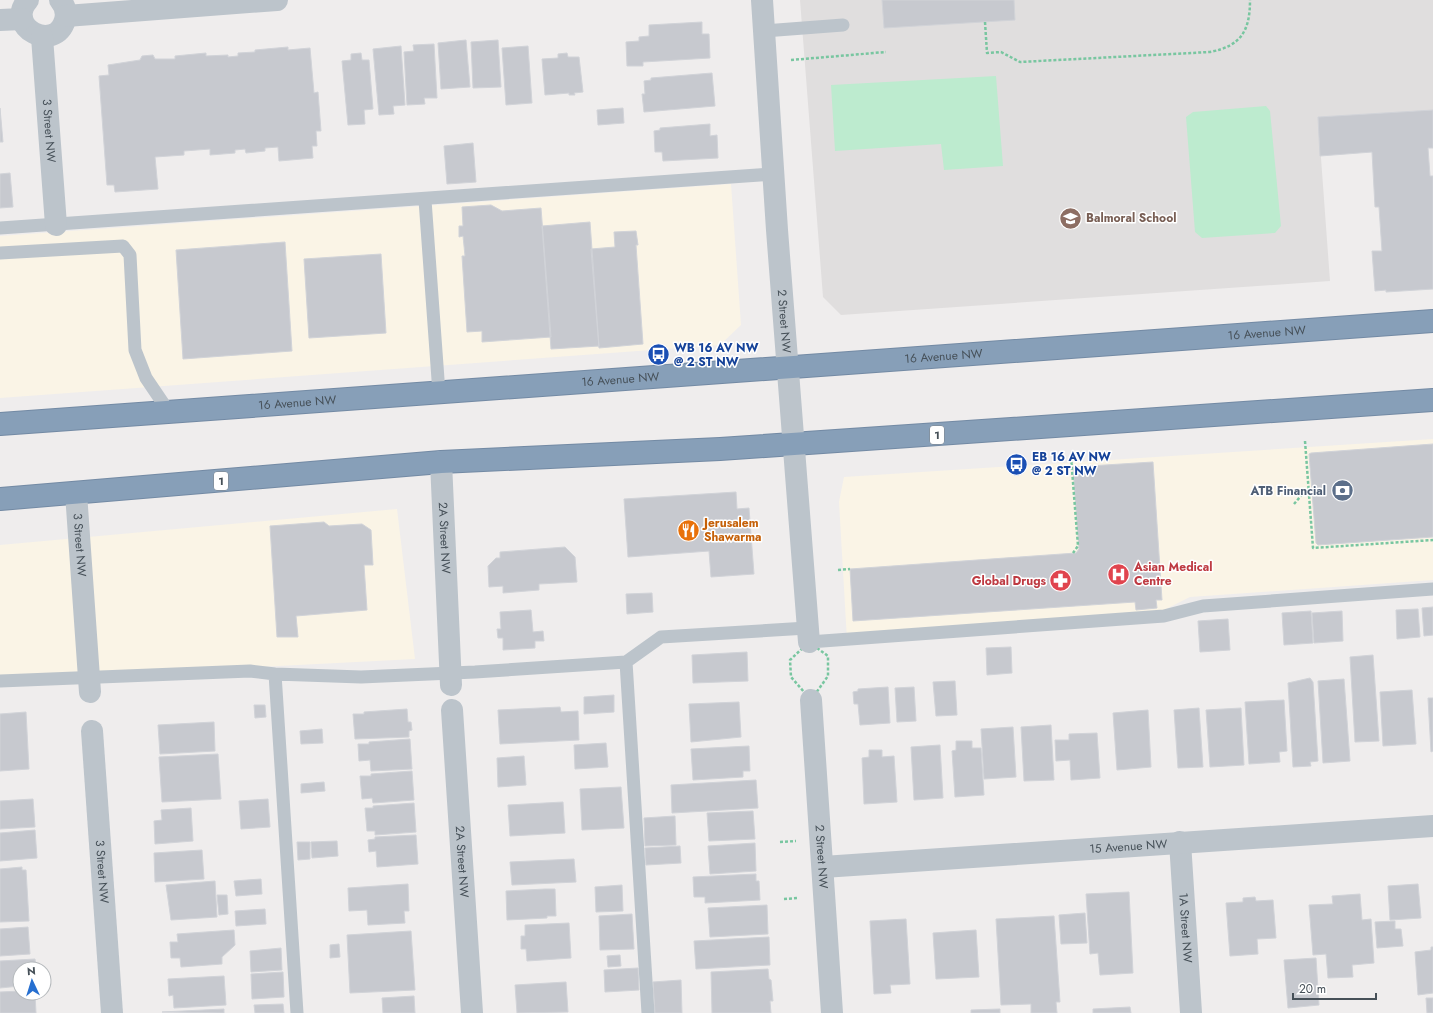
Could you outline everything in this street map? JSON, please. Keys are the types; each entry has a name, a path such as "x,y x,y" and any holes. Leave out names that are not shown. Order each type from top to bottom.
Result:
{"highway":[{"name":"16 Avenue NW","path":"0,424 1433,321"},
{"name":"1","path":"0,499 442,462 793,444 1433,400"}],"street":[{"path":"0,20 25,9 26,28 33,34 42,37 51,36 58,31 63,24 63,8 277,0"},
{"name":"2 Street NW","path":"762,0 773,174 808,635"},
{"name":"3 Street NW","path":"42,37 56,225"},
{"name":"2A Street NW","path":"442,462 451,679"},
{"name":"3 Street NW","path":"76,493 89,685"},
{"name":"2 Street NW","path":"811,700 832,1013"},
{"name":"2A Street NW","path":"452,710 472,1013"},
{"name":"3 Street NW","path":"92,730 112,1013"},
{"name":"15 Avenue NW","path":"823,867 1433,826"},
{"name":"1A Street NW","path":"1180,842 1191,1013"}],"lane":[{"path":"764,31 843,25"},
{"path":"0,228 424,200 773,174"},
{"path":"424,200 440,393"},
{"path":"0,254 122,246 130,255 135,350 146,378 170,412"},
{"path":"0,682 89,685 250,671 275,674 451,679 626,662 661,636 808,635 1164,616 1203,606 1433,589"},
{"path":"626,662 648,1013"},
{"path":"275,674 297,1013"}],"path":[{"path":"985,22 987,53 1001,52 1020,62 1210,52 1222,50 1241,38 1246,28 1250,0"},
{"path":"790,60 886,52"},
{"path":"1305,441 1310,490 1313,548 1433,540"},
{"path":"1071,456 1078,546 1073,553"},
{"path":"1294,504 1306,490 1310,490"},
{"path":"838,570 850,569"},
{"path":"808,635 828,656 828,676 811,700 791,677 790,660 808,635"},
{"path":"780,842 796,840"},
{"path":"784,899 801,898"}],"shaded area":[{"name":"Balmoral School","path":"800,0 1433,0 1433,110 1318,117 1330,281 841,315 823,297"},
{"path":"731,184 741,325 720,345 0,398 0,236"},
{"path":"1433,439 1433,580 1190,597 1160,612 847,640 839,502 844,477"},
{"path":"397,509 415,659 0,680 0,545"}],"green space":[{"path":"996,76 1003,166 944,170 941,144 835,151 831,85"},
{"path":"1266,106 1270,111 1281,226 1275,233 1202,238 1195,232 1186,117 1193,112"}],"building":[{"path":"882,0 1014,0 1015,20 884,28"},
{"path":"702,22 702,34 709,34 710,58 643,62 643,66 627,66 626,42 639,41 639,37 649,36 649,25"},
{"path":"466,40 470,87 441,89 438,43"},
{"path":"498,40 501,87 473,88 471,42"},
{"path":"434,44 437,98 424,98 425,104 407,105 404,52 414,51 413,45"},
{"path":"401,46 405,105 393,106 394,114 379,115 373,49"},
{"path":"528,46 532,103 506,105 502,48"},
{"path":"288,47 288,50 310,48 314,93 318,92 321,131 316,131 317,146 312,146 313,158 279,161 278,147 265,148 265,151 246,153 245,149 235,150 235,153 210,155 210,149 184,151 184,155 155,157 158,189 115,192 114,185 107,185 99,76 109,75 108,65 140,60 142,56 153,55 155,59 175,59 175,56 206,53 206,56 228,55 228,57 238,56 238,53 255,52 255,50"},
{"path":"361,53 362,60 369,60 373,109 364,110 365,124 348,125 342,61 351,60 351,54"},
{"path":"567,53 568,57 579,57 583,92 574,93 575,95 569,95 569,93 545,95 542,59 558,58 558,54"},
{"path":"712,73 715,106 644,112 642,94 645,94 644,81 651,80 651,78"},
{"path":"0,108 3,142 0,142"},
{"path":"623,108 624,123 598,125 597,110"},
{"path":"1433,110 1433,148 1428,148 1430,176 1433,176 1433,289 1386,292 1386,290 1375,291 1372,251 1382,251 1379,207 1375,207 1372,152 1320,156 1318,117"},
{"path":"710,124 710,136 717,135 718,158 663,161 662,152 655,152 654,131 660,130 660,128"},
{"path":"473,143 476,182 447,184 444,146"},
{"path":"10,173 13,207 0,208 0,174"},
{"path":"491,205 502,211 541,208 551,337 482,342 482,331 467,332 462,256 465,256 463,236 459,237 459,226 463,226 462,207"},
{"path":"590,222 599,346 551,349 542,226"},
{"path":"636,231 643,344 599,348 591,249 615,247 614,232"},
{"path":"285,242 292,351 183,359 176,250"},
{"path":"381,254 386,333 309,338 304,259"},
{"path":"1433,444 1433,537 1318,545 1316,543 1309,454"},
{"path":"1153,462 1162,600 1156,600 1157,608 1136,610 1135,602 853,621 850,569 1076,553 1079,549 1073,467"},
{"name":"Jerusalem Shawarma","path":"736,492 737,509 749,508 754,574 711,577 709,551 628,557 624,499"},
{"path":"324,522 329,526 362,524 371,530 373,565 364,565 367,610 296,616 298,637 277,637 270,526"},
{"path":"565,547 575,557 577,582 539,584 539,590 503,593 503,586 489,587 488,566 496,558 500,558 500,552"},
{"path":"652,593 653,612 627,614 626,594"},
{"path":"1433,607 1433,635 1424,636 1422,608"},
{"path":"1418,609 1420,637 1397,639 1396,610"},
{"path":"531,610 533,632 543,631 544,641 535,641 535,648 503,650 503,638 498,638 497,629 501,629 500,612"},
{"path":"1311,611 1313,643 1284,645 1282,613"},
{"path":"1342,611 1343,641 1314,643 1312,613"},
{"path":"1228,619 1230,650 1200,652 1198,621"},
{"path":"1011,647 1012,673 987,675 986,648"},
{"path":"747,652 748,681 693,683 692,655"},
{"path":"1373,655 1379,741 1355,742 1350,657"},
{"path":"1310,678 1313,682 1318,761 1310,762 1311,766 1293,767 1288,683"},
{"path":"1344,679 1350,761 1323,763 1318,681"},
{"path":"955,681 957,715 936,716 933,682"},
{"path":"888,687 890,723 860,725 858,704 854,704 853,692 858,691 858,689"},
{"path":"914,687 916,721 897,722 895,688"},
{"path":"1412,690 1416,744 1383,746 1380,692"},
{"path":"614,695 614,712 584,714 584,697"},
{"path":"1428,698 1433,698 1433,751 1431,752"},
{"path":"1284,700 1287,751 1279,752 1280,762 1249,764 1245,702"},
{"path":"739,702 741,737 691,742 689,704"},
{"path":"254,705 265,705 266,717 255,718"},
{"path":"560,707 561,712 578,711 579,740 500,744 498,710"},
{"path":"1199,708 1203,767 1178,768 1174,710"},
{"path":"1241,708 1244,765 1210,767 1206,710"},
{"path":"407,709 408,722 411,722 412,730 409,731 409,737 355,739 353,714"},
{"path":"1148,710 1151,767 1117,770 1113,713"},
{"path":"26,712 29,769 0,771 0,714"},
{"path":"214,722 215,751 160,754 158,725"},
{"path":"1051,725 1054,780 1024,781 1021,727"},
{"path":"1013,727 1016,777 984,779 981,729"},
{"path":"322,729 323,743 301,744 300,731"},
{"path":"1097,733 1100,778 1071,780 1070,760 1056,761 1055,740 1069,740 1069,734"},
{"path":"410,739 412,769 371,771 370,760 359,761 358,744"},
{"path":"956,741 972,741 972,748 981,748 984,795 955,797 952,751 956,750"},
{"path":"606,743 608,767 575,769 574,745"},
{"path":"940,745 943,798 914,800 911,747"},
{"path":"749,746 750,771 743,771 743,777 693,780 691,749"},
{"path":"869,750 882,750 882,757 894,756 897,802 864,804 862,758 869,757"},
{"path":"218,754 221,799 162,802 159,757"},
{"path":"524,756 526,785 498,787 497,758"},
{"path":"412,771 414,800 373,803 372,798 362,799 360,776"},
{"path":"756,780 758,808 672,813 671,785"},
{"path":"324,782 325,791 301,793 301,784"},
{"path":"621,787 624,828 582,830 580,789"},
{"path":"33,799 35,827 0,829 0,801"},
{"path":"268,799 270,827 241,829 239,801"},
{"path":"563,802 565,833 510,836 508,805"},
{"path":"414,803 416,832 375,835 375,831 367,831 365,808"},
{"path":"191,808 193,841 155,844 154,821 162,820 161,810"},
{"path":"753,811 755,839 709,841 707,813"},
{"path":"675,816 676,845 645,846 644,818"},
{"path":"35,830 37,858 0,861 0,833"},
{"path":"416,835 418,864 377,867 376,851 369,852 368,840 375,839 375,837"},
{"path":"337,841 338,856 312,858 311,842"},
{"path":"297,842 310,842 310,859 298,860"},
{"path":"755,843 756,871 710,874 708,846"},
{"path":"680,846 681,863 646,865 645,848"},
{"path":"202,850 204,879 155,882 154,853"},
{"path":"574,859 576,882 512,885 510,862"},
{"path":"22,867 22,870 26,870 29,921 0,922 0,869"},
{"path":"756,874 756,881 759,881 760,900 705,903 705,897 694,897 693,877"},
{"path":"261,879 262,894 236,896 234,881"},
{"path":"215,881 217,917 171,920 166,885"},
{"path":"408,884 409,911 404,911 405,923 368,925 367,910 349,911 348,888"},
{"path":"1418,884 1421,918 1390,920 1388,886"},
{"path":"622,885 623,911 596,912 595,887"},
{"path":"555,889 556,916 547,916 547,918 507,920 506,891"},
{"path":"1129,892 1133,973 1100,975 1098,953 1090,954 1086,894"},
{"path":"1360,894 1362,920 1371,919 1374,963 1352,965 1353,977 1328,978 1326,954 1313,955 1309,905 1333,904 1332,896"},
{"path":"217,895 227,895 228,914 219,915"},
{"path":"1255,897 1256,901 1273,900 1276,938 1257,939 1258,954 1230,956 1226,903 1243,902 1243,898"},
{"path":"767,905 768,934 710,937 708,908"},
{"path":"265,909 266,924 236,926 235,911"},
{"path":"1085,913 1087,943 1061,944 1059,915"},
{"path":"632,914 634,949 600,950 599,916"},
{"path":"1054,916 1060,1002 1056,1002 1057,1013 1031,1013 1031,1004 1001,1005 996,919"},
{"path":"906,919 910,984 890,985 891,993 874,994 870,921"},
{"path":"1395,921 1395,929 1401,929 1403,946 1377,948 1375,922"},
{"path":"569,923 571,958 527,961 526,949 521,949 521,936 525,936 525,925"},
{"path":"28,927 30,954 0,956 0,929"},
{"path":"234,930 235,945 222,957 222,964 181,967 180,958 171,958 170,942 178,942 177,934"},
{"path":"976,930 979,977 936,979 933,933"},
{"path":"411,931 415,990 350,993 347,935"},
{"path":"769,937 770,965 696,969 694,941"},
{"path":"339,944 340,957 330,958 330,945"},
{"path":"1431,947 1433,947 1433,993 1418,995 1415,952 1431,950"},
{"path":"281,948 282,970 251,972 250,951"},
{"path":"620,955 621,966 608,967 607,956"},
{"path":"1316,958 1319,1005 1288,1008 1284,960"},
{"path":"35,959 35,961 12,961 12,987 0,988 0,961"},
{"path":"638,968 639,990 605,992 604,970"},
{"path":"768,969 769,979 771,980 773,1001 770,1001 771,1013 712,1013 711,972"},
{"path":"283,972 284,997 252,999 251,974"},
{"path":"224,976 226,1005 174,1008 173,995 169,996 168,979"},
{"path":"681,980 682,1013 655,1013 653,982"},
{"path":"566,982 568,1012 517,1013 515,985"},
{"path":"12,991 12,1001 35,1001 36,1013 0,1013 0,992"},
{"path":"414,996 415,1013 383,1013 382,998"},
{"path":"1426,998 1433,998 1433,1013 1427,1013"},
{"path":"283,1004 284,1013 255,1013 254,1005"},
{"path":"1130,1007 1131,1013 1093,1013 1093,1009"},
{"path":"224,1009 224,1013 162,1012"},
{"path":"1000,1009 1000,1013 971,1013 971,1010"}],"place":[{"name":"Balmoral School","path":"1071,218"},
{"name":"WB 16 AV NW @ 2 ST NW","path":"659,355"},
{"name":"EB 16 AV NW @ 2 ST NW","path":"1016,464"},
{"name":"ATB Financial","path":"1342,491"},
{"name":"Jerusalem Shawarma","path":"689,530"},
{"name":"Asian Medical Centre","path":"1118,574"},
{"name":"Global Drugs","path":"1061,581"}]}
